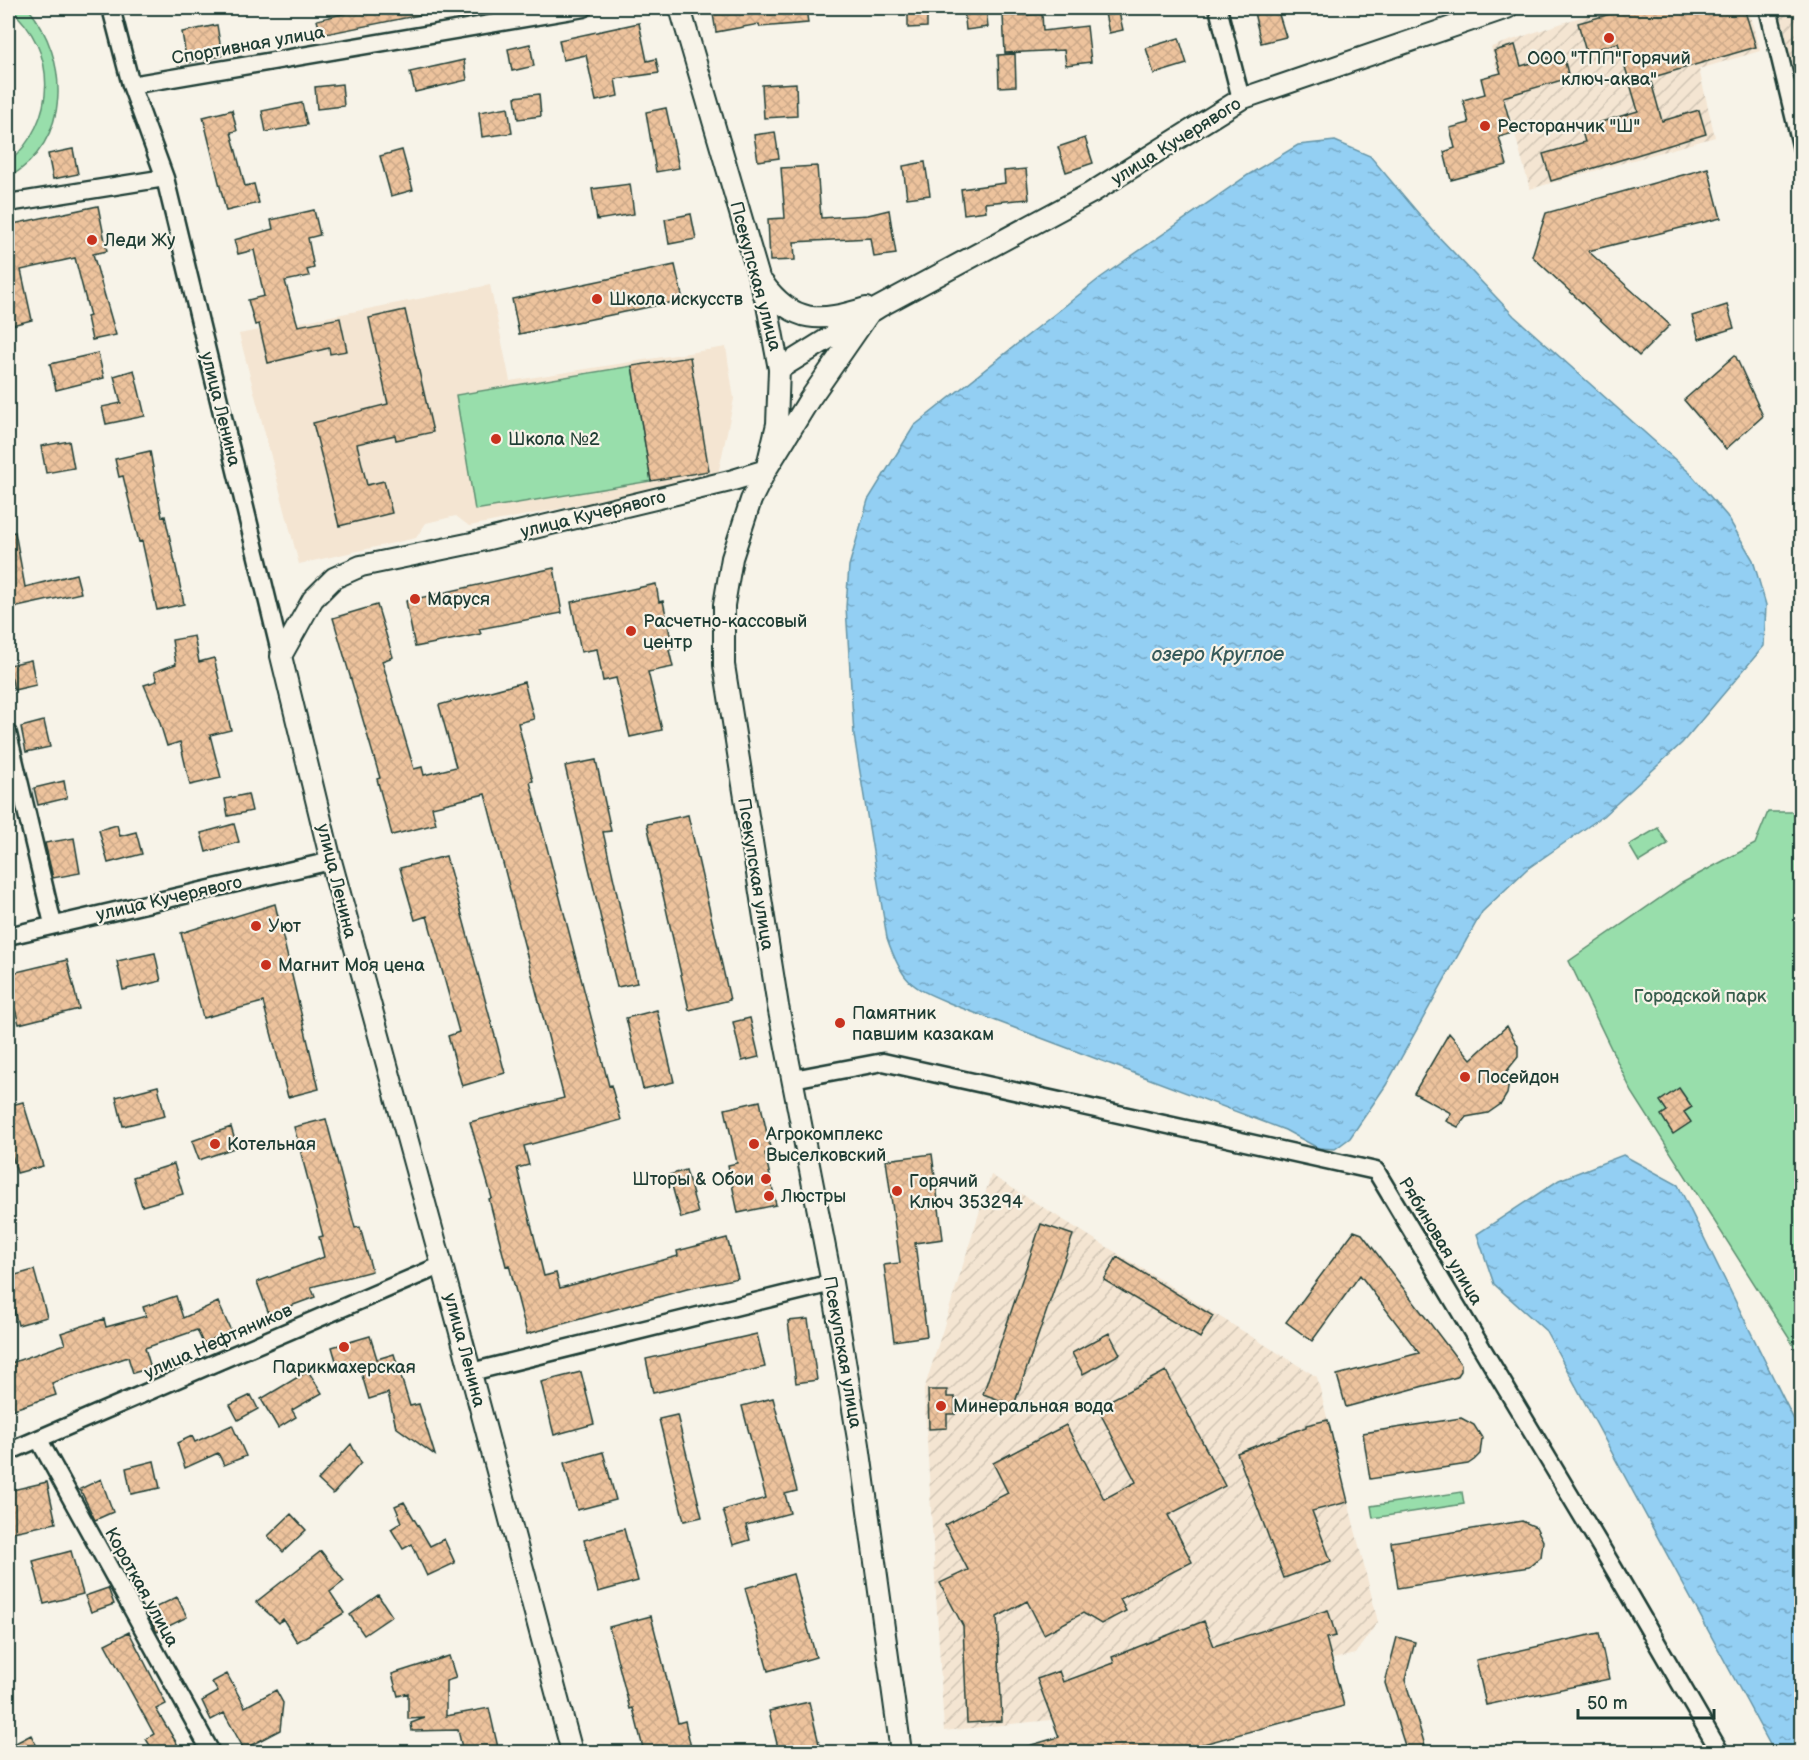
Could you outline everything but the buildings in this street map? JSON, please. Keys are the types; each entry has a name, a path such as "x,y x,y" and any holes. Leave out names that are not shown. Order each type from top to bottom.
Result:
{"street":[{"name":"улица Ленина","path":"111,8 131,85 165,178 331,861 572,1752"},
{"name":"Спортивная улица","path":"131,85 584,8"},
{"name":"Псекупская улица","path":"680,8 759,277 772,325 778,369 777,424 766,470 737,537 730,568 724,605 724,665 774,982 832,1283 860,1445 901,1752"},
{"path":"1218,8 1241,99"},
{"path":"1768,8 1802,149"},
{"name":"улица Кучерявого","path":"778,369 895,299 1091,193 1241,99 1495,10"},
{"path":"8,202 165,178"},
{"name":"улица Кучерявого","path":"759,277 779,302 803,316 819,318 843,315 895,299"},
{"name":"улица Кучерявого","path":"281,656 313,598 334,578 361,566 472,543 730,481 766,470 809,400 868,315"},
{"path":"8,734 53,924"},
{"name":"улица Кучерявого","path":"8,936 331,861"},
{"name":"Рябиновая улица","path":"793,1079 883,1062 1376,1171 1614,1569 1720,1752"},
{"name":"улица Нефтяников","path":"8,1452 442,1265"},
{"path":"471,1372 832,1283"},
{"name":"Короткая улица","path":"39,1440 211,1752"}],"shaded area":[{"name":"ООО \"ТПП\"Горячий ключ-аква\"","path":"1607,8 1748,8 1760,51 1699,69 1715,137 1530,189 1491,47"},
{"path":"1779,8 1801,8 1801,100"},
{"name":"Школа №2","path":"490,285 510,381 726,347 734,399 717,479 469,526 456,516 426,523 416,538 299,564 239,334"},
{"path":"991,1175 1317,1377 1378,1622 1355,1654 1089,1716 944,1731 924,1390"}],"green space":[{"path":"9,8 28,8 42,29 52,51 57,75 58,99 54,122 44,143 29,162 8,178 8,163 24,146 36,127 43,107 46,86 44,64 37,44 25,25"},
{"path":"632,366 651,481 475,510 456,395"},
{"name":"Городской парк","path":"1768,812 1801,812 1801,1357 1632,1092 1569,961 1682,883 1755,844"},
{"path":"1658,828 1668,844 1639,862 1629,845"},
{"path":"1462,1492 1464,1504 1373,1518 1371,1506"}],"water":[{"name":"озеро Круглое","path":"1335,141 1370,156 1435,233 1514,316 1690,473 1727,516 1753,560 1766,605 1764,646 1682,743 1603,816 1527,869 1482,912 1386,1085 1350,1138 1335,1149 1318,1148 1285,1130 959,1007 920,990 905,977 887,938 854,735 846,607 849,566 868,500 914,426 1100,278 1248,175 1298,145"},
{"path":"1623,1155 1678,1185 1801,1434 1801,1752 1774,1752 1546,1331 1494,1284 1477,1234 1559,1180"}],"place":[{"name":"ООО \"ТПП\"Горячий ключ-аква\"","path":"1609,38"},
{"name":"Ресторанчик \"Ш\"","path":"1485,126"},
{"name":"Леди Жу","path":"92,240"},
{"name":"Школа искусств","path":"597,299"},
{"name":"Школа №2","path":"496,439"},
{"name":"Маруся","path":"415,599"},
{"name":"Расчетно-кассовый центр","path":"631,631"},
{"name":"Уют","path":"256,926"},
{"name":"Магнит Моя цена","path":"266,965"},
{"name":"Памятник павшим казакам","path":"840,1023"},
{"name":"Посейдон","path":"1465,1077"},
{"name":"Котельная","path":"215,1144"},
{"name":"Агрокомплекс Выселковский","path":"754,1144"},
{"name":"Шторы & Обои","path":"766,1179"},
{"name":"Горячий Ключ 353294","path":"897,1191"},
{"name":"Люстры","path":"769,1196"},
{"name":"Парикмахерская","path":"344,1347"},
{"name":"Минеральная вода","path":"941,1406"}]}
